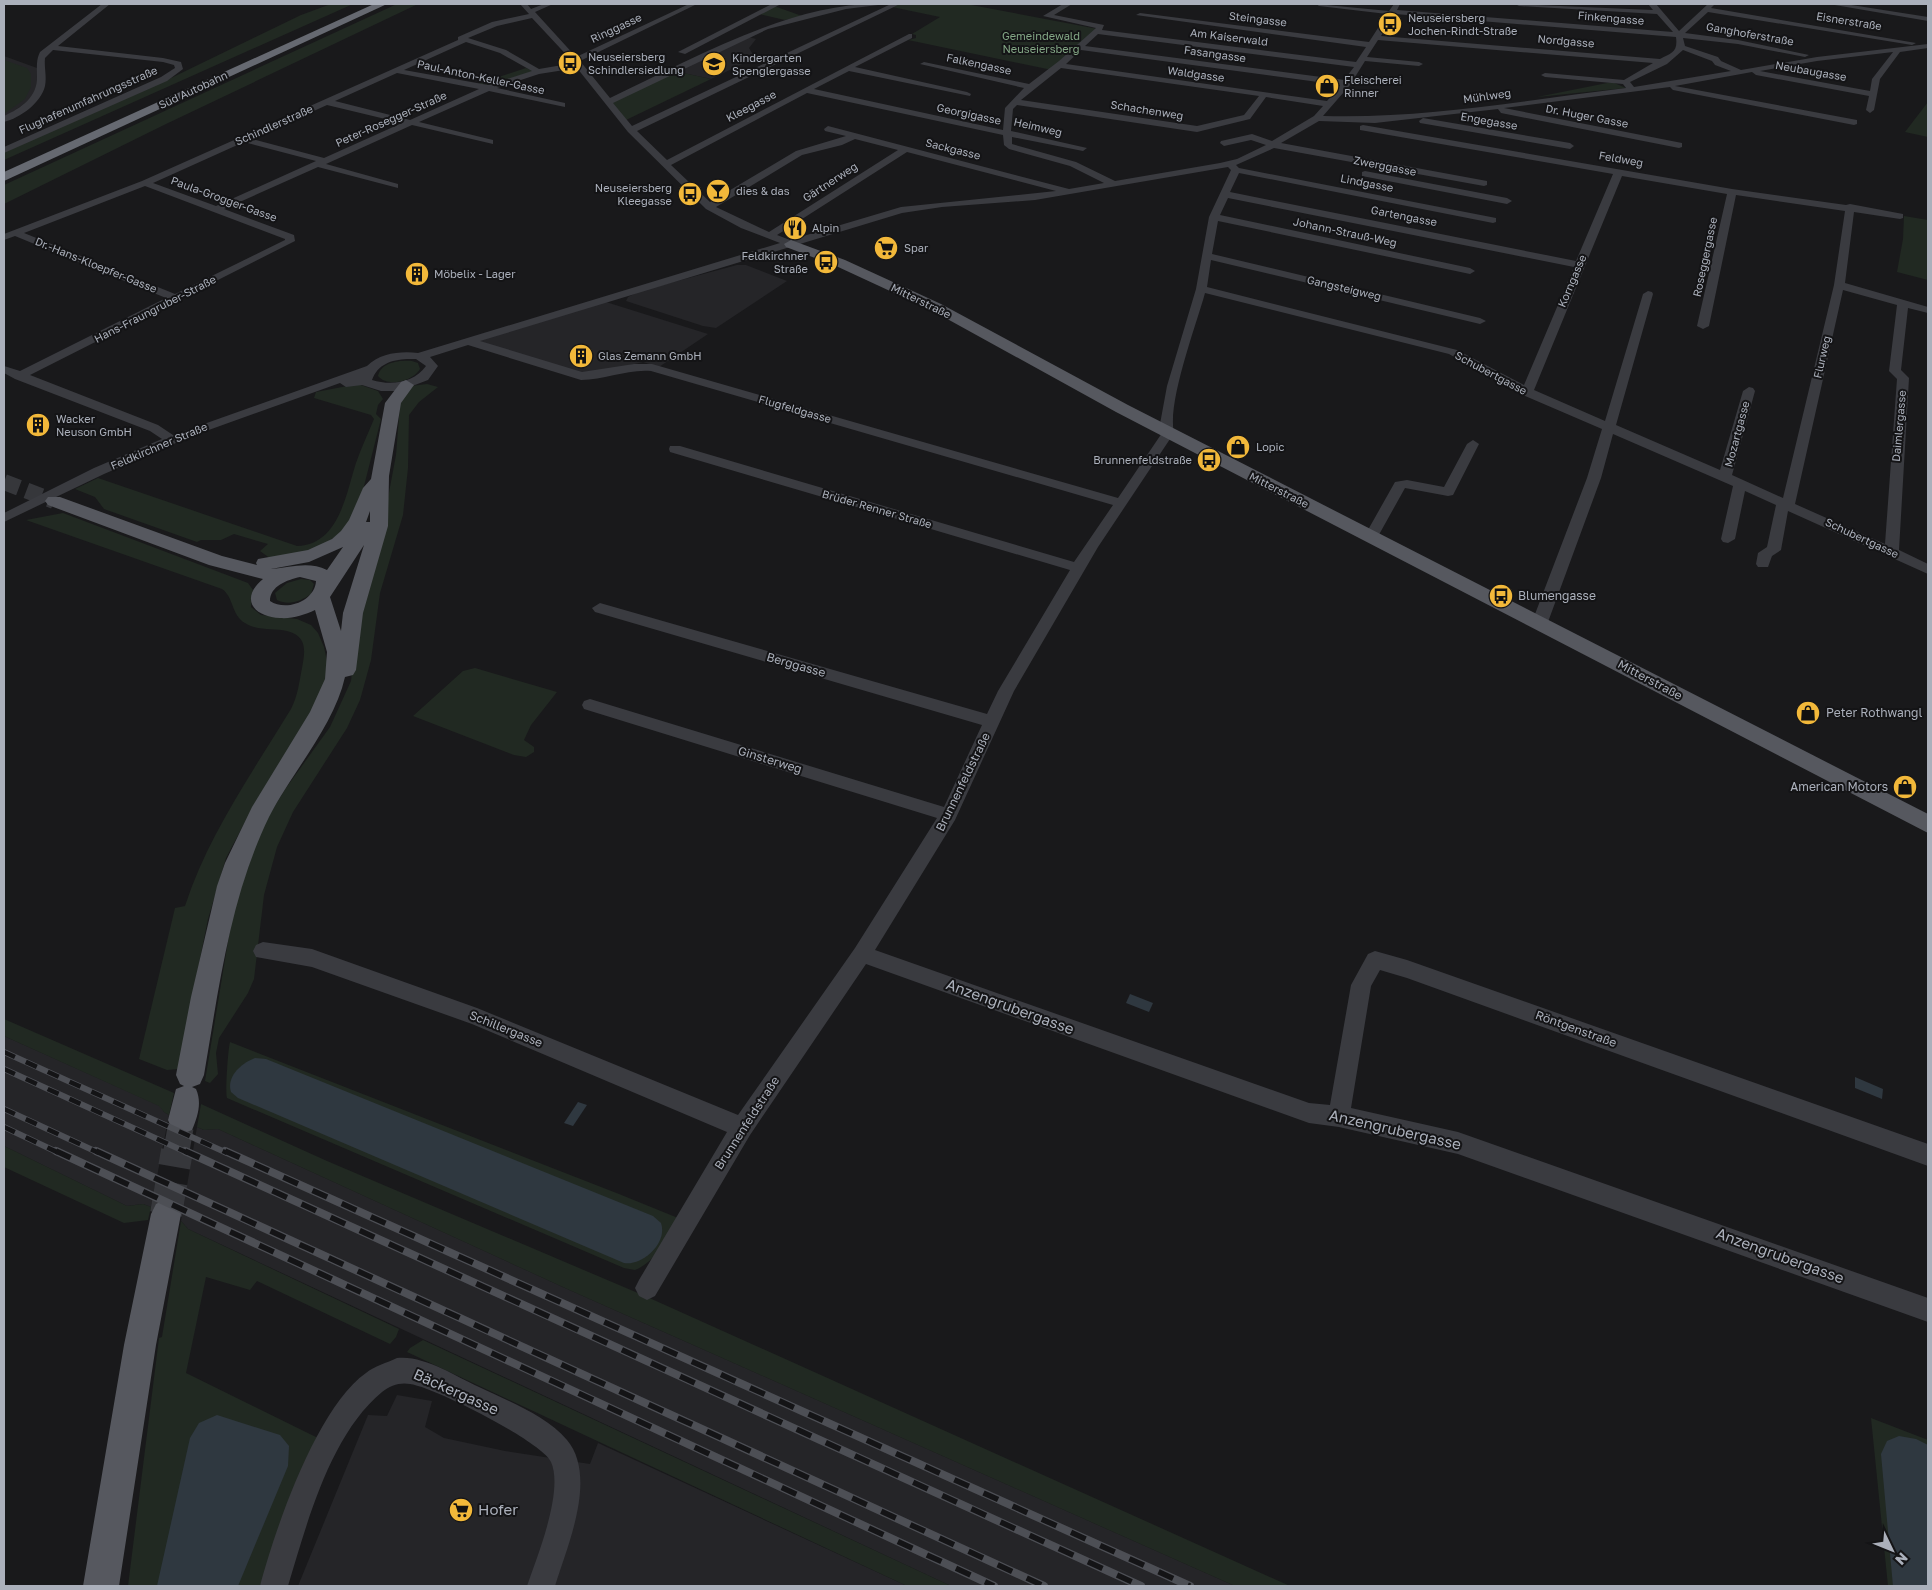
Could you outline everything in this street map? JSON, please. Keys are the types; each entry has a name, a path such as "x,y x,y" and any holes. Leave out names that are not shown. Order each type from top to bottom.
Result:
{"highway":[{"name":"Süd Autobahn","path":"4,168 367,4"},
{"name":"Süd Autobahn","path":"4,177 382,4"}],"main road":[{"name":"Mitterstraße","path":"791,244 833,259 943,311 1168,433 1540,622 1928,824"},
{"path":"285,772 320,729 339,695 350,648 353,613 379,526 380,476 393,403 406,385"},
{"path":"386,388 393,403"},
{"path":"196,553 222,555 238,561 262,563 288,561 314,554 334,544 350,531 361,513 366,496 380,476"},
{"path":"54,501 216,561 259,585 262,591"},
{"path":"289,573 268,584 262,591 260,604 264,608 272,612 292,611 313,603 324,591 367,528 378,506"},
{"path":"216,561 272,575 311,571 337,559 352,548"},
{"path":"186,1098 229,886 248,836 320,714 335,679 337,652 324,591 323,575 311,571"},
{"path":"292,611 315,620 333,636"},
{"path":"101,1586 140,1345 166,1214"}],"street":[{"name":"Flughafenumfahrungsstraße","path":"4,120 22,108 37,94 40,89 42,57 50,48 106,4"},
{"name":"Mitterstraße","path":"524,4 534,13 576,63 606,92 608,102 631,130 709,207 769,236 791,244"},
{"path":"534,13 550,4"},
{"name":"Ringgasse","path":"576,63 694,4"},
{"path":"676,56 777,4"},
{"path":"608,102 765,27 846,8 870,4 889,5"},
{"name":"Am Kaiserwald","path":"1068,4 1047,16 1096,29 1361,62"},
{"name":"Finkengasse","path":"1318,4 1392,12 1679,35"},
{"path":"419,356 791,244 866,219 912,208 1035,197 1234,167 1275,145 1317,118 1347,83 1397,4"},
{"path":"1519,4 1659,12"},
{"path":"1545,74 1626,82 1664,62 1679,52 1681,47 1679,35 1652,4"},
{"path":"1833,4 1910,13 1928,19"},
{"path":"631,130 889,5"},
{"name":"Ganghoferstraße","path":"1679,35 1710,7"},
{"name":"Eisnerstraße","path":"1710,7 1928,46"},
{"name":"Schindlerstraße","path":"4,238 145,183 465,40 461,39 495,24 534,13"},
{"name":"Steingasse","path":"1140,15 1374,41"},
{"name":"Heimweg","path":"1083,148 1007,133 1008,111 1030,87 1059,65 1096,29"},
{"name":"Ganghoferstraße","path":"1679,35 1746,44 1817,58"},
{"name":"Kleegasse","path":"666,164 909,36"},
{"path":"465,40 489,44 538,72"},
{"name":"Nordgasse","path":"1374,41 1664,62"},
{"name":"Mühlweg","path":"1317,118 1340,120 1404,118 1490,108 1581,94 1660,86 1817,58 1928,46"},
{"name":"Fasangasse","path":"1079,47 1347,83"},
{"path":"1681,47 1715,59 1718,63 1743,71"},
{"name":"Flughafenumfahrungsstraße","path":"4,150 164,79 179,69 178,64 163,60 50,48"},
{"path":"1870,110 1876,79 1897,53 1895,50"},
{"path":"1361,62 1419,64"},
{"name":"Peter-Rosegger-Straße","path":"217,208 488,88 538,72 576,63"},
{"name":"Falkengasse","path":"924,64 1030,87"},
{"name":"Waldgasse","path":"1059,65 1330,104"},
{"path":"470,84 529,67"},
{"path":"847,68 967,94"},
{"name":"Paul-Anton-Keller-Gasse","path":"396,71 470,84 562,106"},
{"name":"Neubaugasse","path":"1743,71 1874,94"},
{"path":"1626,82 1633,89"},
{"name":"Mühlweg","path":"1660,86 1854,122"},
{"name":"Georgigasse","path":"804,90 1007,133 1008,145 1012,147 1073,164 1114,184"},
{"name":"Schachenweg","path":"1015,102 1197,129 1247,117 1264,95"},
{"path":"327,102 490,142"},
{"name":"Dr. Huger Gasse","path":"1490,108 1679,145"},
{"name":"Engegasse","path":"1404,118 1570,146"},
{"name":"Feldweg","path":"1340,120 1350,125 1732,192 1850,207 1900,216"},
{"name":"Sackgasse","path":"828,129 1071,191"},
{"path":"709,207 799,153 839,143 854,136"},
{"path":"1224,143 1252,137 1275,145 1484,183"},
{"path":"242,139 396,186"},
{"name":"Gärtnerweg","path":"769,236 905,149"},
{"path":"1259,154 1274,156"},
{"path":"1168,433 1166,424 1173,386 1201,289 1214,217 1234,167"},
{"name":"Lindgasse","path":"1234,167 1493,220"},
{"name":"Korngasse","path":"1527,392 1578,264 1619,171"},
{"name":"Zwerggasse","path":"1356,172 1507,201"},
{"name":"Paula-Grogger-Gasse","path":"145,183 290,236 290,241"},
{"name":"Roseggergasse","path":"1703,326 1732,192"},
{"name":"Gartengasse","path":"1224,194 1578,264"},
{"name":"Flurweg","path":"1763,564 1765,553 1774,550 1786,504 1839,285 1850,207"},
{"name":"Johann-Strauß-Weg","path":"1214,217 1470,271"},
{"name":"Dr.-Hans-Kloepfer-Gasse","path":"16,233 175,298"},
{"name":"Hans-Fraungruber-Straße","path":"19,376 290,241"},
{"name":"Gangsteigweg","path":"1208,256 1480,321"},
{"path":"1839,285 1928,310"},
{"name":"Schubertgasse","path":"1201,289 1453,352 1527,392 1725,477 1928,569"},
{"path":"1540,622 1594,478 1648,294"},
{"name":"Daimlergasse","path":"1892,552 1903,378 1895,371 1903,303"},
{"path":"431,362 467,341"},
{"name":"Flugfeldgasse","path":"467,341 581,376 590,376 640,366 652,368 1121,503"},
{"path":"419,356 431,362"},
{"name":"Feldkirchner Straße","path":"4,518 99,471 238,414 321,388 370,369 389,358 419,356"},
{"path":"370,369 367,375 370,382 386,388 406,385 428,373 431,370 431,362"},
{"path":"4,369 154,428 172,440"},
{"name":"Feldkirchner Straße","path":"321,388 352,382 370,382"},
{"name":"Mozartgasse","path":"1725,477 1749,391"},
{"name":"Brunnenfeldstraße","path":"647,1288 742,1127 862,954 950,815 1006,691 1079,568 1168,433"},
{"path":"1370,537 1400,485 1408,484 1448,492 1472,444"},
{"name":"Brüder Renner Straße","path":"675,449 1079,568"},
{"path":"1728,539 1740,484"},
{"name":"Berggasse","path":"600,608 992,722"},
{"name":"Ginsterweg","path":"590,705 950,815"},
{"name":"Schillergasse","path":"263,951 312,958 477,1017 742,1127"},
{"name":"Anzengrubergasse","path":"862,954 1309,1113 1339,1116 1458,1143 1928,1310"},
{"name":"Röntgenstraße","path":"1339,1116 1361,985 1375,960 1407,969 1928,1155"},
{"name":"Bäckergasse","path":"274,1586 296,1520 327,1444 338,1423 355,1399 376,1380 388,1374 408,1370 427,1376 541,1432 559,1449 565,1463 567,1480 564,1502 541,1586"}],"shaded area":[{"name":"Kindergarten Spenglergasse","path":"745,36 756,39 749,48 755,58 711,79 674,71"},
{"path":"4,56 37,68 37,89 31,99 4,118"},
{"path":"737,265 746,265 787,281 716,328 703,326 626,301 628,297 640,291"},
{"path":"606,302 708,334 659,367 643,362 588,375 478,341"},
{"path":"1130,994 1153,1003 1149,1012 1126,1003"},
{"path":"4,1036 160,1106 169,1115 151,1207 143,1204 127,1206 4,1146"},
{"path":"255,1058 266,1059 653,1216 661,1223 661,1238 652,1252 645,1257 631,1263 624,1263 238,1098 231,1092 230,1086 233,1076 240,1067"},
{"path":"1855,1077 1883,1089 1882,1099 1855,1088"},
{"path":"578,1102 587,1105 573,1126 564,1123"},
{"path":"197,1127 204,1130 218,1129 565,1288 1235,1586 951,1586 188,1229 181,1221"},
{"path":"397,1395 432,1401 425,1427 444,1438 505,1451 590,1464 598,1443 907,1586 298,1586 368,1415 387,1416"},
{"path":"217,1415 280,1435 289,1446 288,1466 238,1586 157,1586 190,1438 199,1423"},
{"path":"1899,1436 1916,1439 1928,1445 1928,1586 1893,1586 1881,1454 1887,1441"}],"green space":[{"path":"331,4 353,4 4,160 4,152 167,80 301,15"},
{"path":"397,4 418,4 166,124 4,204 4,185"},
{"name":"Gemeindewald Neuseiersberg","path":"900,4 966,4 1098,29 1052,70 908,40 916,38 916,35 912,34 940,17 892,7"},
{"path":"774,6 802,16 785,20 759,14"},
{"path":"4,60 27,68 31,74 31,87 25,99 4,114"},
{"path":"526,68 534,71 490,85 478,84"},
{"path":"674,71 711,79 626,120 611,102"},
{"path":"1612,82 1626,88 1537,97"},
{"path":"1928,102 1928,137 1905,132"},
{"path":"1904,216 1928,220 1928,280 1897,272 1903,239"},
{"path":"402,361 418,363 420,369 406,380 388,382 378,376 380,371 387,365"},
{"path":"358,384 378,391 383,399 378,405 376,414 381,419 363,490 346,530 316,549 271,559 260,551 268,544 234,534 221,540 201,540 197,542 104,509 95,497 75,489 98,478 297,546 311,543 323,537 338,516 344,503 358,457 374,419 371,415 314,398 316,392"},
{"path":"427,384 438,387 419,402 409,415 408,468 403,515 380,593 371,660 360,700 347,728 293,812 277,847 264,895 254,979 248,993 219,1038 216,1053 218,1074 210,1083 205,1081 233,911 263,824 286,788 330,727 351,681 355,644 385,514 396,455 400,404 411,386"},
{"path":"63,513 248,583 253,590 251,607 261,615 297,619 311,625 318,633 327,661 327,675 318,701 255,803 226,858 208,919 178,1069 167,1070 139,1059 175,908 185,906 218,829 291,709 299,684 304,645 294,633 250,626 240,620 229,597 222,589 26,520"},
{"path":"301,579 310,580 314,584 311,594 295,602 286,603 277,600 275,593 287,583"},
{"path":"475,668 557,692 531,725 524,740 534,747 534,752 526,757 514,755 413,716 463,671"},
{"path":"4,1019 174,1093 169,1115 159,1106 4,1036"},
{"path":"230,1042 678,1218 660,1248 649,1261 635,1270 624,1268 227,1098 226,1088"},
{"path":"201,1104 327,1161 645,1296 1290,1586 1235,1586 565,1288 218,1129 204,1130 197,1127"},
{"path":"4,1146 127,1206 143,1204 151,1207 148,1220 124,1223 4,1167"},
{"path":"181,1221 188,1229 399,1329 396,1337 390,1344 257,1281 250,1290 206,1277 186,1373 318,1438 260,1586 128,1586 159,1338 162,1337"},
{"path":"423,1340 951,1586 907,1586 407,1352"},
{"path":"1871,1418 1928,1440 1928,1586 1888,1586"}],"tunnel":[{"path":"4,482 54,501"},
{"path":"176,1153 182,1120"},
{"path":"166,1214 177,1151"}],"railway":[{"path":"4,1052 227,1153"},
{"path":"4,1069 188,1153"},
{"path":"4,1109 99,1153"},
{"path":"4,1127 59,1153"},
{"path":"56,1151 994,1586"},
{"path":"96,1151 1044,1586"},
{"path":"185,1151 1141,1586"},
{"path":"225,1151 1190,1586"}],"place":[{"name":"Neuseiersberg Jochen-Rindt-Straße","path":"1390,24"},
{"name":"Neuseiersberg Schindlersiedlung","path":"570,63"},
{"name":"Kindergarten Spenglergasse","path":"714,64"},
{"name":"Fleischerei Rinner","path":"1327,86"},
{"name":"dies & das","path":"718,191"},
{"name":"Neuseiersberg Kleegasse","path":"690,194"},
{"name":"Alpin","path":"795,228"},
{"name":"Spar","path":"886,248"},
{"name":"Feldkirchner Straße","path":"826,262"},
{"name":"Möbelix - Lager","path":"417,274"},
{"name":"Glas Zemann GmbH","path":"581,356"},
{"name":"Wacker Neuson GmbH","path":"38,425"},
{"name":"Lopic","path":"1238,447"},
{"name":"Brunnenfeldstraße","path":"1209,460"},
{"name":"Blumengasse","path":"1501,596"},
{"name":"Peter Rothwangl","path":"1808,713"},
{"name":"American Motors","path":"1905,787"},
{"name":"Hofer","path":"461,1510"}]}
